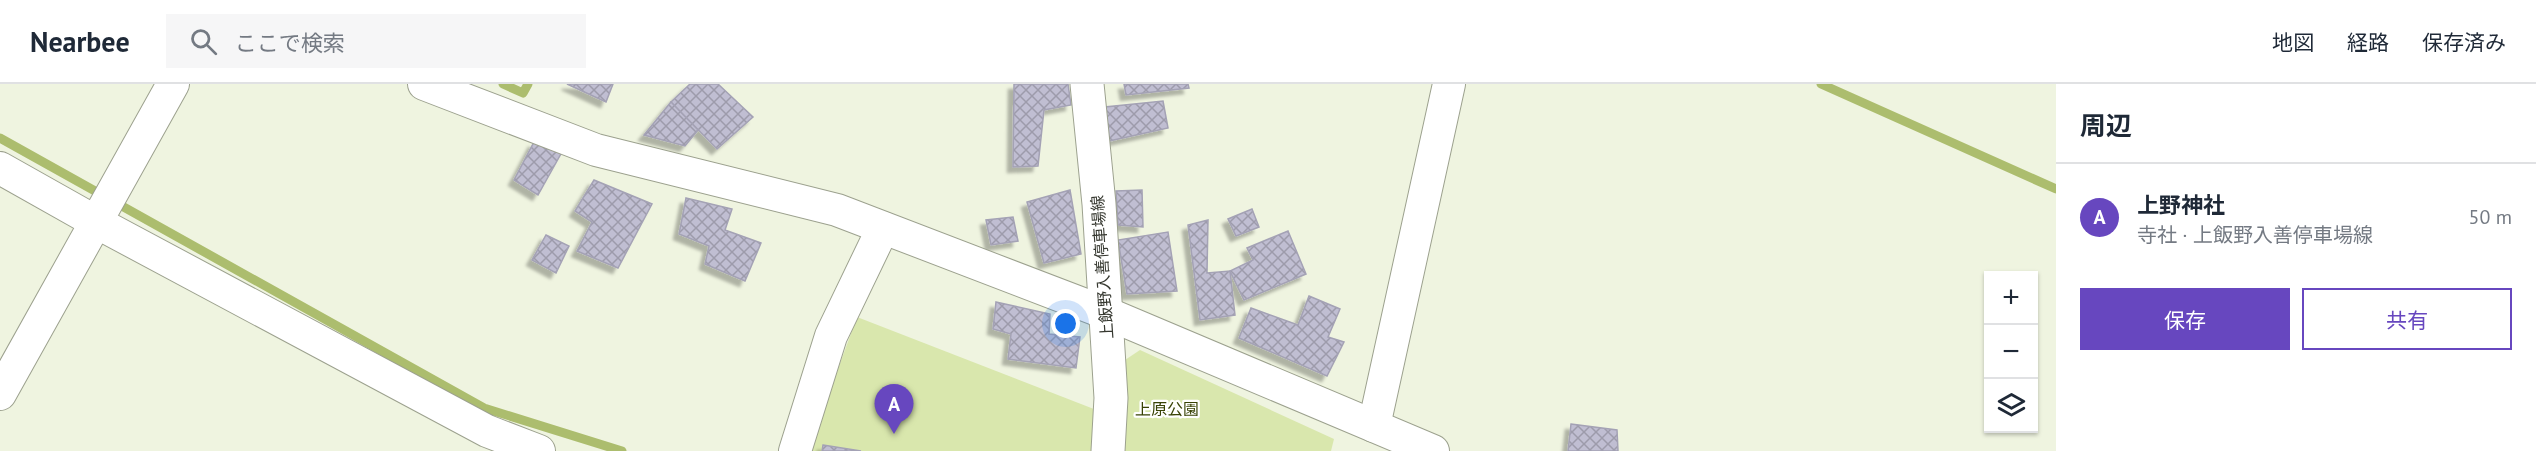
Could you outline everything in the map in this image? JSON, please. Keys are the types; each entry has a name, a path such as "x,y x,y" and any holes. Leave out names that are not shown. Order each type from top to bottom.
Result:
{"main road":[{"name":"上飯野入善停車場線","path":"1087,84 1111,398 1108,451"}],"street":[{"path":"0,394 172,84"},
{"path":"424,84 596,150 837,210 1106,313 1433,451"},
{"path":"1374,426 1449,84"},
{"path":"0,168 96,222 487,431 539,451"},
{"path":"795,451 831,336 883,228"}],"green space":[{"path":"857,317 1099,411 1097,451 808,451"},
{"name":"上原公園","path":"1140,350 1334,439 1331,451 1123,451 1122,362"}],"building":[{"path":"567,84 613,84 606,102"},
{"path":"690,84 718,84 753,117 717,149 671,102"},
{"path":"1014,84 1068,84 1071,105 1044,110 1038,166 1013,167"},
{"path":"1124,84 1188,84 1189,88 1126,95"},
{"path":"1163,101 1168,128 1109,141 1105,107"},
{"path":"671,102 698,130 685,146 644,135"},
{"path":"534,142 562,152 538,195 514,180"},
{"path":"594,180 652,204 618,268 577,251 592,222 575,211"},
{"path":"1070,190 1081,254 1044,263 1027,202"},
{"path":"1142,190 1143,227 1118,225 1116,191"},
{"path":"686,198 732,209 725,230 761,243 745,281 705,264 709,246 679,234"},
{"path":"1252,209 1259,227 1236,236 1228,219"},
{"path":"1013,217 1018,241 991,245 986,220"},
{"path":"1208,220 1207,273 1230,271 1235,315 1200,320 1188,225"},
{"path":"1288,231 1306,274 1244,300 1230,271 1253,260 1247,248"},
{"path":"1168,232 1177,291 1127,294 1118,240"},
{"path":"546,235 569,246 556,273 532,260"},
{"path":"1309,296 1340,309 1328,337 1344,342 1327,376 1239,338 1251,308 1298,325"},
{"path":"996,302 1050,314 1049,334 1080,337 1076,368 1008,359 1011,334 993,329"},
{"path":"1571,424 1617,430 1618,451 1568,451"},
{"path":"823,445 861,451 822,451"}],"waterway":[{"path":"503,84 523,93 528,84"},
{"path":"1821,84 2056,189"},
{"path":"0,138 484,408 622,451"}],"place":[{"name":"上野神社","path":"894,434"}]}
